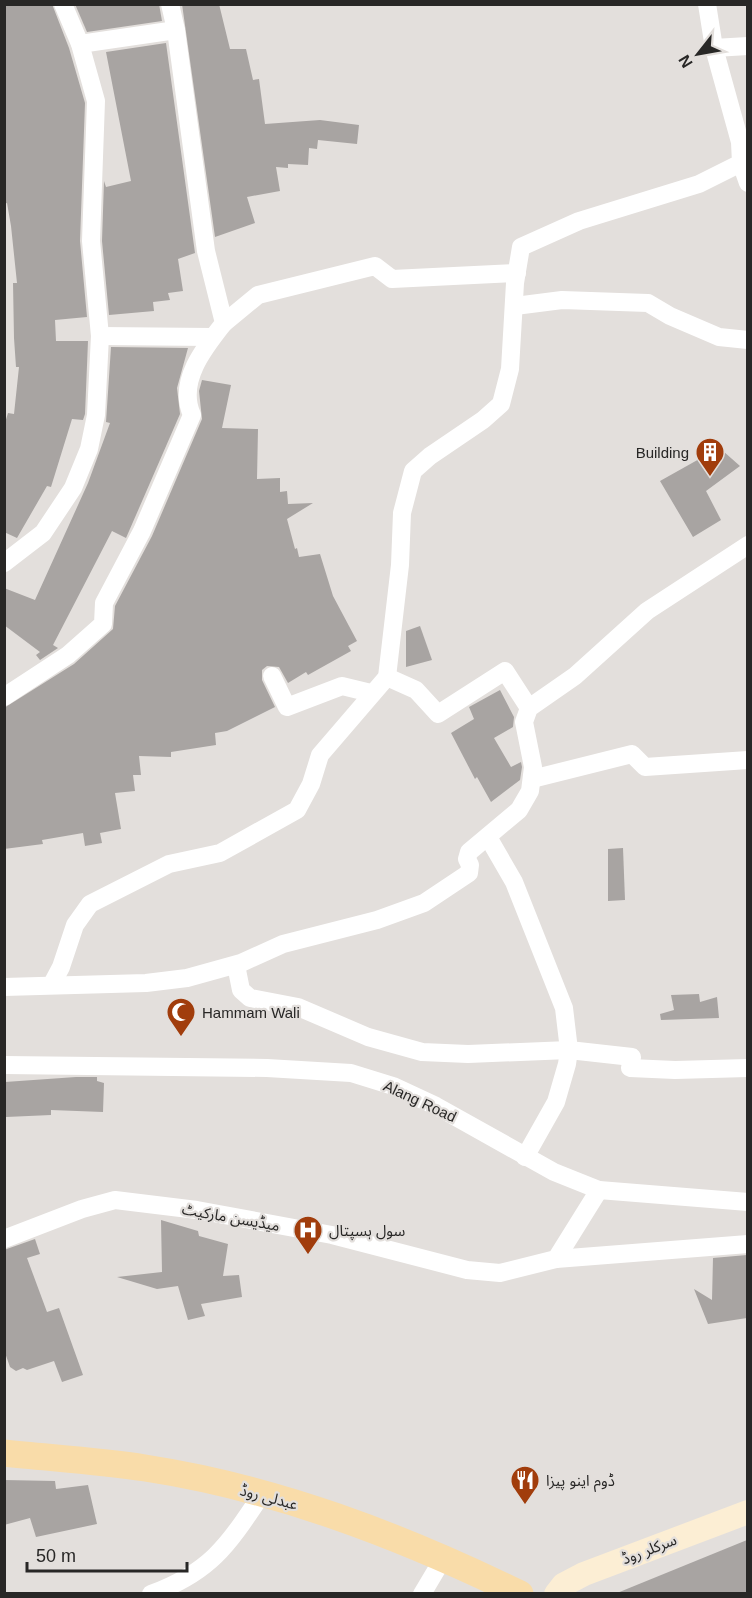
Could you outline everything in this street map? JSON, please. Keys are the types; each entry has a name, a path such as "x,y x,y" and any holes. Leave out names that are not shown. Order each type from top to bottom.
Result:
{"main road":[{"name":"عبدلی روڈ","path":"4,1453 146,1468 262,1494 341,1517 444,1557 520,1593"},
{"name":"سرکلر روڈ","path":"556,1593 563,1585 584,1574 747,1512"}],"street":[{"path":"4,563 43,533 73,488 89,449 96,415 100,336 92,241 96,101 80,44 63,4"},
{"path":"170,4 176,30 218,330"},
{"path":"706,4 714,48 744,142 741,163 747,183"},
{"path":"80,44 176,30"},
{"path":"714,48 747,46"},
{"path":"52,984 61,968 75,926 90,904 169,864 220,853 297,810 311,784 320,755 387,677 400,565 402,513 413,471 430,456 483,420 501,404 510,369 521,247 550,232 699,184 741,163"},
{"path":"4,697 68,655 103,624 104,603 142,531 192,415 186,403 191,376 203,348 218,330 258,295 375,266 392,279 517,273"},
{"path":"515,306 562,300 648,303 670,316 719,337 747,340"},
{"path":"100,336 218,330"},
{"path":"4,987 147,983 187,978 237,965 284,944 377,920 424,903 469,873 470,865 467,859 469,852 519,810 530,791 533,767 524,722 529,708 575,676 647,611 747,545"},
{"path":"387,677 416,690 438,714 505,671 529,708"},
{"path":"272,676 288,707 342,686 371,693"},
{"path":"532,779 632,754 645,767 747,760"},
{"path":"488,837 514,882 555,983 564,1008 569,1050 556,1102 525,1157"},
{"path":"237,965 241,990 250,998 298,1007 368,1037 422,1052 468,1054 569,1050 632,1057 630,1068 675,1071 747,1068"},
{"name":"Alang Road","path":"4,1065 267,1068 351,1073 393,1086 436,1106 525,1157 599,1190 747,1202"},
{"path":"556,1259 599,1190"},
{"name":"میڈیسن مارکیٹ","path":"4,1239 72,1213 115,1200 197,1210 332,1235 467,1270 500,1273 556,1259 747,1244"},
{"path":"151,1593 182,1582 231,1542 262,1494"},
{"path":"422,1593 444,1557"}],"building":[{"path":"4,4 52,4 69,48 85,103 80,241 87,317 55,320 56,341 88,341 85,414 83,420 72,419 51,487 47,486 17,538 4,532 4,426 8,413 14,414 19,367 16,367 14,338 13,283 17,283 11,226 7,203 4,204"},
{"path":"75,4 159,4 162,21 87,32"},
{"path":"182,4 219,4 230,49 246,49 253,80 259,79 265,124 320,120 359,125 357,144 318,140 317,149 309,148 308,165 288,164 288,168 276,167 280,191 247,197 255,223 215,237"},
{"path":"166,43 195,253 178,259 183,291 168,293 170,300 153,302 154,311 109,315 102,241 104,181 106,187 131,181 106,52"},
{"path":"111,347 188,348 177,388 180,414 126,538 112,531 53,645 58,648 40,660 36,655 40,652 4,625 4,588 35,600 88,483 110,423 106,422"},
{"path":"202,380 231,385 222,428 258,429 257,479 280,478 280,492 287,491 288,504 313,503 287,519 295,549 297,548 299,557 320,554 333,596 357,641 348,646 351,651 308,675 306,672 288,683 279,667 267,666 262,670 262,680 275,707 227,731 215,733 216,745 171,752 171,757 139,756 141,775 133,775 135,791 115,793 121,829 100,833 102,843 85,846 83,833 42,840 43,844 4,849 4,708 74,664 113,629 115,606 152,536 202,419 199,391"},
{"path":"723,451 740,466 706,491 721,520 693,537 660,481 701,458"},
{"path":"420,626 432,660 406,667 406,631"},
{"path":"500,690 514,717 513,727 494,738 511,767 521,762 522,767 520,780 491,802 477,777 475,779 451,733 474,719 469,707"},
{"path":"623,848 625,900 608,901 608,849"},
{"path":"699,994 700,1002 717,997 719,1018 661,1020 660,1014 674,1010 671,995"},
{"path":"97,1077 97,1081 104,1083 103,1112 51,1110 51,1115 6,1117 5,1082"},
{"path":"161,1220 198,1231 199,1236 228,1244 223,1276 239,1275 242,1297 201,1304 205,1316 188,1320 178,1286 157,1289 117,1277 162,1272"},
{"path":"35,1239 40,1254 27,1258 47,1312 59,1308 83,1375 62,1382 54,1361 27,1370 23,1368 16,1371 10,1367 4,1350 4,1250"},
{"path":"747,1255 747,1318 708,1324 694,1289 712,1300 713,1258"},
{"path":"4,1480 55,1481 56,1489 88,1485 97,1524 36,1537 30,1518 4,1525"},
{"path":"747,1540 747,1593 617,1593"}],"place":[{"name":"Building","path":"710,478"},
{"name":"Hammam Wali","path":"181,1038"},
{"name":"سول ہسپتال","path":"308,1256"},
{"name":"ڈوم اینو پیزا","path":"525,1506"}]}
